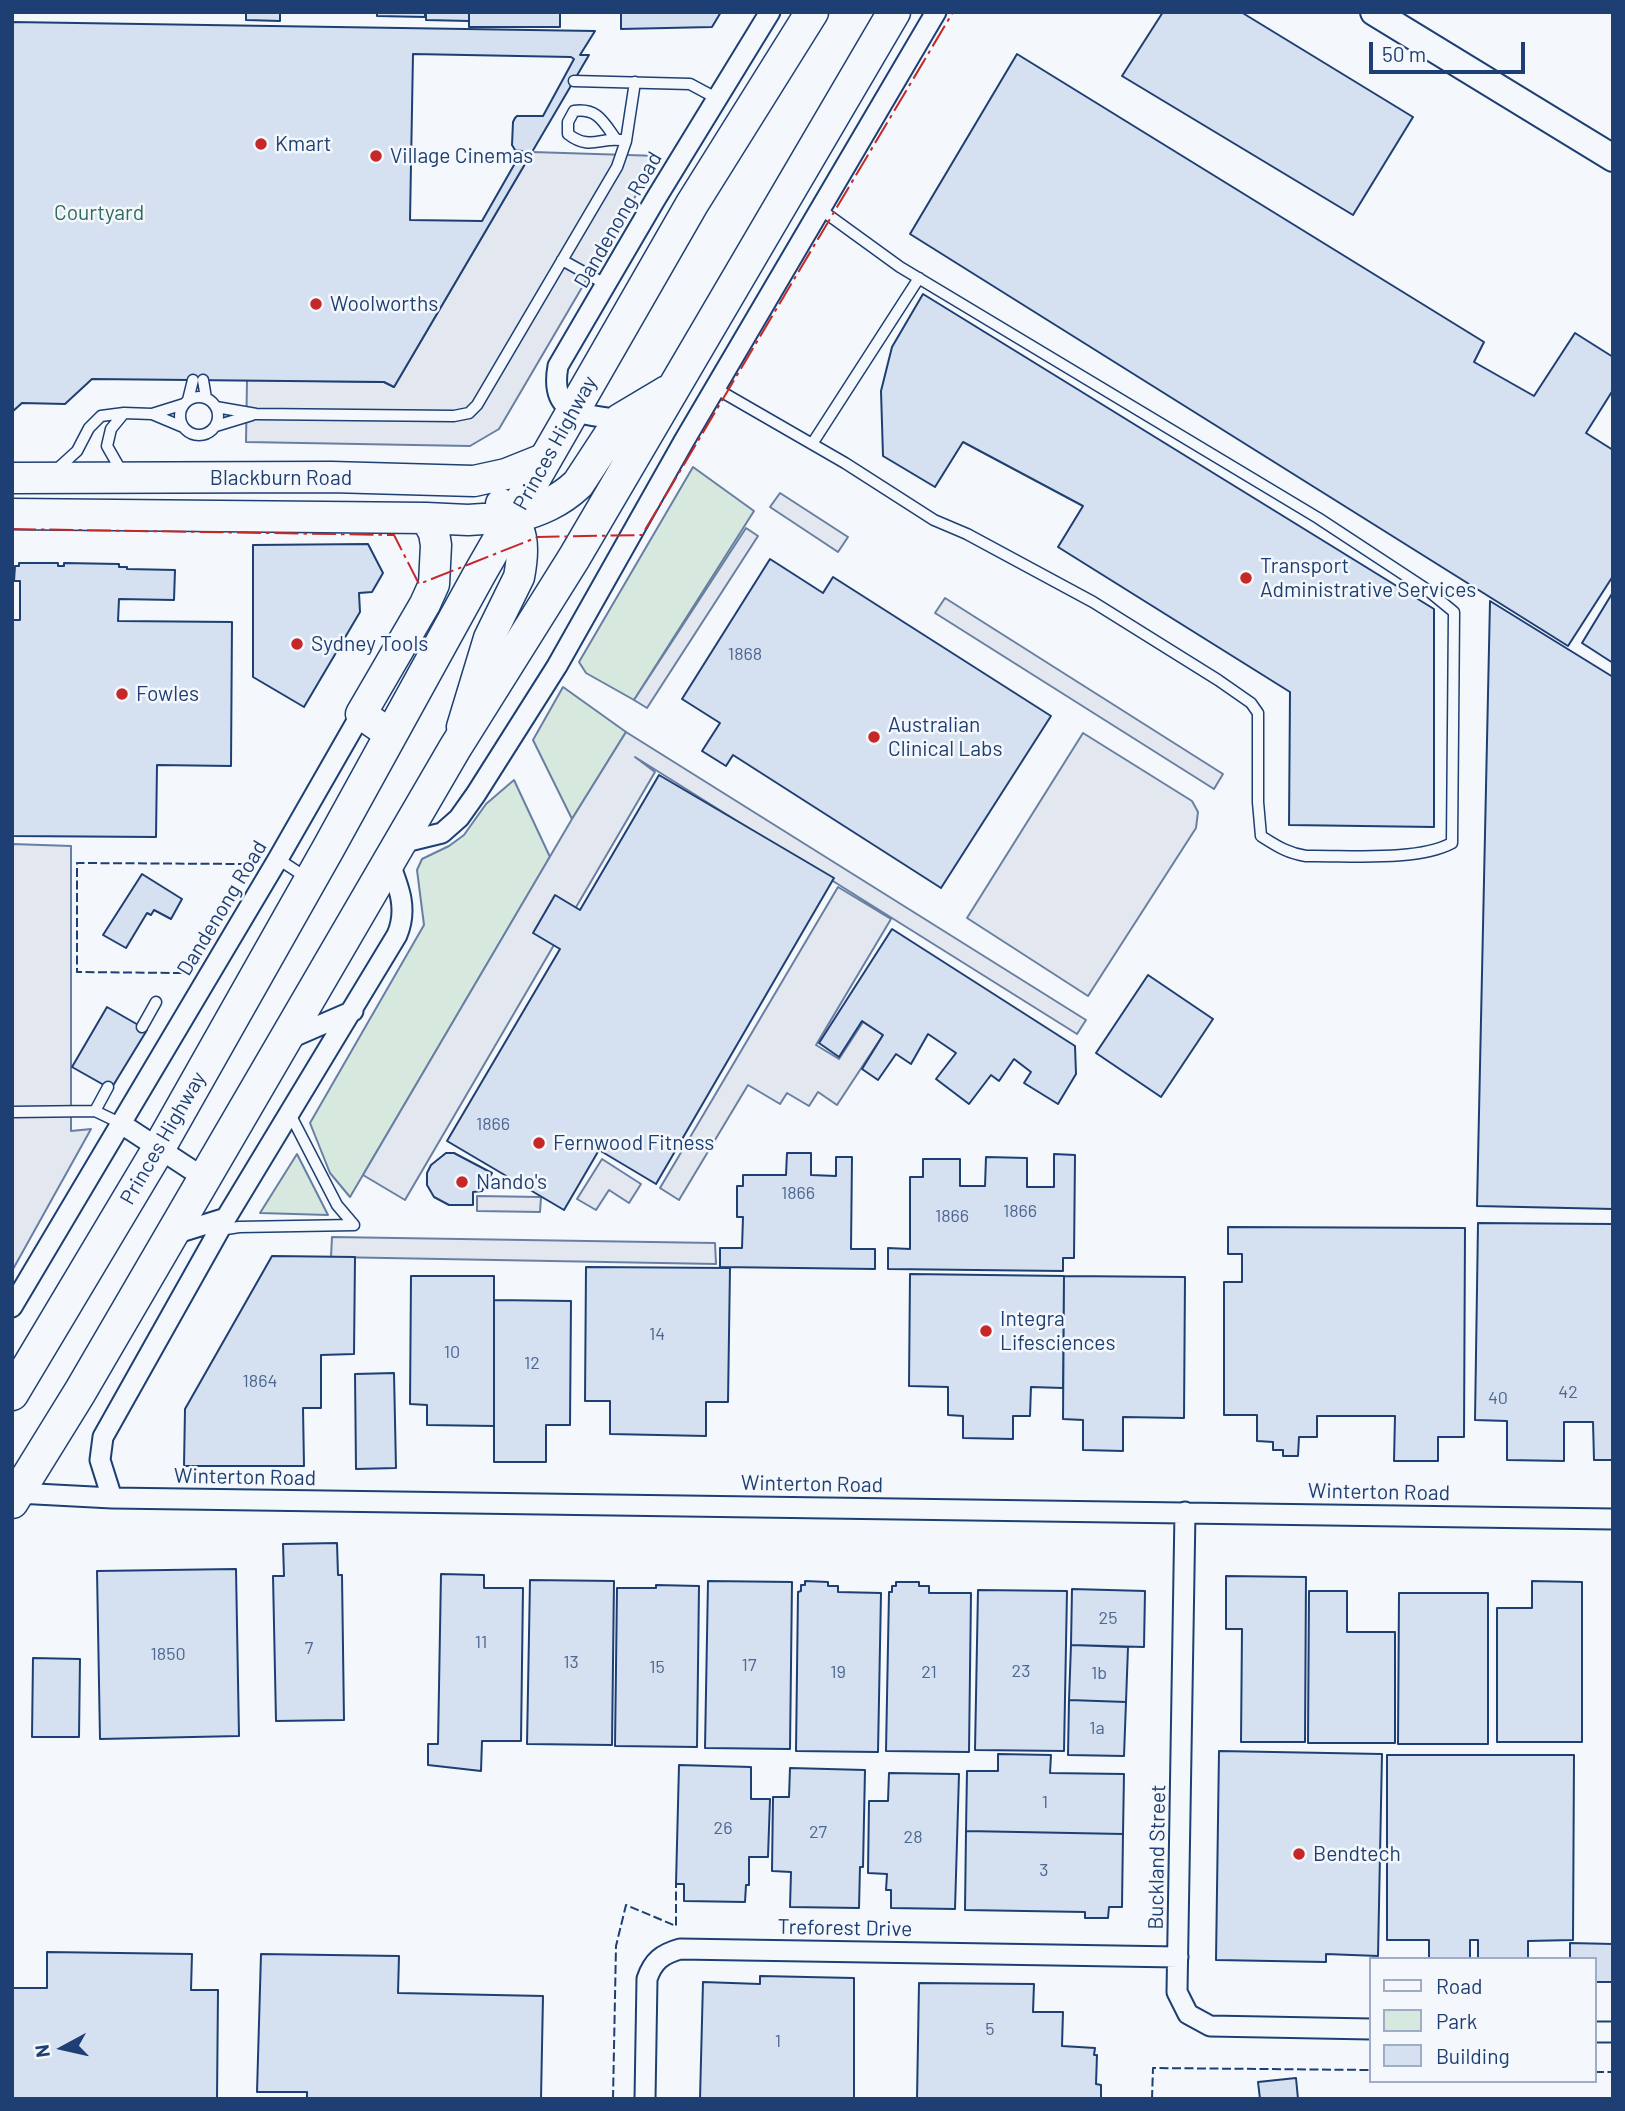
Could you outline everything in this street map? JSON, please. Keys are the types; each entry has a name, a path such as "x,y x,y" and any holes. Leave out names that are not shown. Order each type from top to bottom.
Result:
{"highway":[{"name":"Princes Highway","path":"12,1394 159,1148 572,411 692,204 812,12"},
{"path":"14,1495 80,1392 455,748 562,577 894,12"},
{"path":"514,517 541,509 569,493 579,484 620,420 670,391"}],"main road":[{"path":"1374,12 1613,158"},
{"name":"Blackburn Road","path":"12,478 331,477 474,481 506,474 546,458"},
{"path":"455,748 489,638 519,576 522,544 514,517 474,481"},
{"name":"Blackburn Road","path":"12,514 468,520 514,517"},
{"path":"390,734 361,714 434,584 436,545 434,533 426,518"}],"street":[{"name":"Dandenong Road","path":"572,411 563,404 557,393 558,366 770,12"},
{"path":"112,1498 100,1460 103,1437 223,1224 354,1010 401,925 402,901 395,852 442,833 459,818 476,794 557,666 715,387 936,12"},
{"path":"875,45 906,63"},
{"path":"655,200 692,204"},
{"path":"572,411 620,420"},
{"name":"Dandenong Road","path":"12,1307 361,714"},
{"path":"286,1040 354,1010"},
{"path":"120,1124 204,1178"},
{"path":"171,1235 223,1224"},
{"name":"Winterton Road","path":"14,1495 1613,1519"},
{"name":"Buckland Street","path":"1185,1512 1177,1992 1188,2014 1210,2026 1370,2029"},
{"name":"Treforest Drive","path":"645,2099 647,1979 652,1965 666,1952 680,1949 1178,1956"}],"lane":[{"path":"574,81 690,84 718,99"},
{"path":"216,407 256,414 454,416 469,413 477,405 617,167 620,139 635,82"},
{"path":"587,110 596,115 620,139 592,144 579,142 568,134 568,122 574,111 587,110"},
{"path":"715,387 934,520 978,540 1093,601 1251,703 1258,713 1258,802 1261,836 1279,848 1288,853 1306,856 1418,854 1452,843 1454,612 1426,589 1318,518 919,278 820,209"},
{"path":"562,260 607,285"},
{"path":"812,444 919,278"},
{"path":"216,426 216,407 206,398 198,380 179,415 187,432 205,435 216,426 256,414"},
{"path":"152,414 194,397 206,398"},
{"path":"124,413 111,429 107,446 126,479"},
{"path":"47,478 77,451 89,428 101,416 152,414 183,427"},
{"path":"278,859 310,880"},
{"path":"142,1027 156,1002"},
{"path":"95,1111 108,1087"},
{"path":"12,1112 95,1111 120,1124"},
{"path":"223,1224 239,1227 354,1225 337,1205 289,1113"}],"green space":[{"path":"693,467 754,511 634,700 586,673 579,662"},
{"path":"563,687 626,732 572,819 533,740"},
{"path":"514,780 550,857 350,1197 330,1173 310,1123 424,925 417,870 422,859 449,846 464,835 486,804"},
{"path":"297,1154 328,1215 260,1213"}],"shaded area":[{"path":"532,152 659,156 499,429 470,446 246,442 247,380 384,382 394,387"},
{"path":"780,493 848,537 838,552 770,507"},
{"path":"746,528 758,536 647,708 634,700"},
{"path":"945,598 1223,774 1214,789 935,613"},
{"path":"626,732 1086,1020 1077,1034 635,757 655,772 405,1200 363,1175"},
{"path":"1083,733 1192,801 1198,812 1196,828 1088,996 967,918"},
{"path":"12,844 71,846 71,1131 91,1129 12,1271"},
{"path":"838,887 891,919 816,1045 839,1059 863,1022 883,1035 837,1105 818,1092 809,1106 787,1093 780,1104 748,1085 679,1200 660,1188"},
{"path":"602,1159 641,1184 629,1203 609,1190 596,1210 577,1199"},
{"path":"477,1196 541,1197 540,1212 477,1211"},
{"path":"332,1237 715,1243 716,1264 331,1257"}],"building":[{"path":"246,12 280,12 280,21 246,20"},
{"path":"377,12 425,12 425,17 377,16"},
{"path":"426,12 469,12 469,21 426,20"},
{"path":"469,12 560,12 560,27 469,27"},
{"path":"621,12 721,12 712,27 621,29"},
{"path":"1163,12 1241,12 1413,117 1353,215 1122,76"},
{"path":"12,22 595,31 580,55 589,55 394,387 384,382 92,379 65,404 22,403 12,412"},
{"path":"413,54 574,59 543,116 515,118 512,145 515,150 522,151 482,221 410,220"},
{"path":"1017,54 1484,342 1474,362 1534,396 1575,333 1613,357 1613,390 1586,433 1613,450 1613,576 1568,646 910,234"},
{"name":"Transport Administrative Services","path":"923,294 1434,609 1434,827 1289,825 1290,692 1058,547 1083,506 963,442 935,487 883,456 881,391 892,347"},
{"name":"Sydney Tools","path":"368,544 383,573 372,592 359,593 360,612 304,707 253,677 253,545"},
{"name":"Australian Clinical Labs","path":"770,559 823,593 833,577 1051,716 941,888 733,755 726,766 702,751 720,723 682,699"},
{"name":"Fowles","path":"19,563 58,563 58,566 64,566 64,563 119,564 119,567 127,569 175,570 174,600 119,599 118,621 232,622 231,766 157,765 156,837 12,836 12,620 20,620 20,581 14,581 15,566 19,566"},
{"path":"1613,592 1613,663 1582,643"},
{"path":"1490,601 1613,677 1613,1209 1477,1206"},
{"path":"659,775 834,878 656,1184 599,1150 564,1210 447,1141 560,949 533,933 555,895 580,910"},
{"path":"142,874 182,899 171,919 154,910 151,915 147,913 126,948 103,935"},
{"path":"892,929 1075,1046 1076,1074 1058,1104 1024,1083 1031,1072 1014,1059 999,1081 991,1075 969,1104 936,1079 956,1053 928,1034 911,1064 896,1054 878,1080 862,1069 883,1035 862,1021 839,1057 819,1043"},
{"path":"1148,975 1213,1019 1161,1097 1096,1053"},
{"path":"107,1007 147,1030 111,1089 72,1067"},
{"path":"446,1153 454,1153 492,1173 482,1191 473,1192 473,1205 449,1205 434,1197 427,1185 427,1173 431,1165"},
{"path":"787,1153 811,1153 811,1175 836,1176 836,1157 852,1157 851,1249 875,1249 875,1269 720,1267 720,1248 742,1248 743,1217 737,1217 737,1186 743,1186 743,1175 786,1175"},
{"path":"1054,1154 1075,1155 1074,1258 1063,1258 1063,1271 888,1269 888,1248 910,1249 910,1177 923,1177 923,1159 960,1159 960,1186 985,1186 986,1157 1027,1158 1027,1187 1054,1187"},
{"path":"1478,1223 1613,1224 1613,1460 1594,1460 1593,1422 1564,1422 1564,1461 1507,1460 1507,1421 1475,1420"},
{"path":"1228,1227 1465,1228 1464,1437 1438,1437 1438,1461 1394,1461 1395,1416 1317,1416 1317,1437 1299,1437 1298,1456 1283,1456 1283,1450 1273,1450 1273,1442 1257,1441 1257,1415 1224,1415 1224,1282 1242,1282 1242,1254 1228,1254"},
{"path":"272,1256 355,1257 354,1354 321,1355 321,1408 303,1408 304,1466 184,1466 185,1409"},
{"path":"586,1267 730,1268 728,1402 706,1402 706,1436 610,1434 610,1401 585,1401"},
{"name":"Integra Lifesciences","path":"910,1274 1064,1276 1063,1388 1031,1387 1030,1416 1013,1416 1013,1439 963,1438 963,1416 948,1415 948,1387 909,1386"},
{"path":"411,1276 494,1276 494,1426 427,1425 427,1405 410,1404"},
{"path":"1064,1276 1185,1277 1184,1418 1123,1417 1123,1451 1083,1450 1083,1420 1063,1419"},
{"path":"494,1300 571,1301 570,1425 546,1425 546,1462 494,1462"},
{"path":"394,1373 396,1468 356,1469 355,1374"},
{"path":"337,1543 338,1575 342,1575 344,1720 276,1721 273,1576 284,1576 283,1544"},
{"path":"236,1569 239,1736 100,1739 97,1571"},
{"path":"441,1574 484,1575 484,1588 523,1588 521,1741 482,1741 481,1771 428,1765 428,1744 438,1744"},
{"path":"1226,1576 1306,1577 1305,1742 1241,1742 1242,1629 1226,1629"},
{"path":"530,1580 614,1581 612,1745 527,1744"},
{"path":"708,1581 792,1582 790,1749 705,1748"},
{"path":"805,1581 828,1582 828,1586 838,1586 838,1592 881,1593 878,1752 796,1751 798,1592 801,1591 801,1585 805,1585"},
{"path":"1532,1581 1582,1582 1582,1742 1497,1742 1497,1608 1532,1608"},
{"path":"896,1582 919,1582 919,1586 929,1586 929,1593 971,1593 969,1752 886,1751 889,1592 892,1592 892,1586 896,1586"},
{"path":"656,1585 699,1586 697,1747 615,1746 617,1588 656,1588"},
{"path":"1072,1589 1145,1591 1144,1647 1071,1645"},
{"path":"978,1590 1067,1591 1064,1751 975,1750"},
{"path":"1309,1591 1347,1591 1347,1632 1395,1632 1395,1743 1308,1743"},
{"path":"1399,1593 1488,1593 1488,1744 1398,1744"},
{"path":"1071,1645 1128,1647 1126,1702 1069,1700"},
{"path":"33,1658 80,1659 79,1737 32,1737"},
{"path":"1069,1700 1126,1702 1124,1756 1068,1755"},
{"name":"Bendtech","path":"1219,1751 1382,1754 1378,1956 1326,1954 1326,1962 1216,1960"},
{"path":"998,1754 1051,1755 1050,1773 1124,1774 1123,1834 966,1831 967,1771 998,1771"},
{"path":"1387,1755 1574,1755 1573,1940 1528,1941 1528,1957 1478,1957 1478,1940 1470,1940 1470,1957 1429,1957 1429,1940 1387,1940"},
{"path":"679,1765 751,1767 751,1799 770,1799 768,1857 749,1857 749,1885 746,1885 745,1902 684,1901 684,1884 676,1884"},
{"path":"790,1768 865,1770 863,1867 860,1867 859,1908 790,1907 791,1872 772,1871 773,1797 789,1797"},
{"path":"889,1773 959,1774 955,1909 891,1908 891,1890 886,1890 887,1874 868,1873 869,1801 888,1801"},
{"path":"966,1831 1123,1834 1122,1907 1109,1907 1108,1918 1085,1918 1085,1912 965,1910"},
{"path":"1570,1943 1613,1944 1613,1982 1597,1982 1597,1957 1570,1957"},
{"path":"47,1952 192,1954 191,1990 218,1990 217,2099 12,2099 12,1988 47,1988"},
{"path":"261,1954 399,1956 398,1993 543,1996 541,2099 307,2099 307,2092 257,2092"},
{"path":"760,1976 854,1978 854,2099 700,2099 703,1982 760,1984"},
{"path":"919,1983 1034,1984 1033,2012 1063,2012 1062,2046 1095,2048 1096,2084 1101,2085 1101,2099 917,2099"},
{"path":"1296,2078 1298,2099 1260,2099 1258,2082"}],"fence":[{"path":"182,973 77,972 77,863 244,864"},
{"path":"613,2099 616,1946 626,1905 676,1926 676,1884"},
{"path":"1152,2099 1153,2068 1370,2070"},
{"path":"1597,2072 1613,2072"}],"power":[{"path":"12,529 394,535 419,584 538,537 642,535 953,12"}],"place":[{"name":"Kmart","path":"261,144"},
{"name":"Village Cinemas","path":"376,156"},
{"name":"Woolworths","path":"316,304"},
{"name":"Transport Administrative Services","path":"1246,578"},
{"name":"Sydney Tools","path":"297,644"},
{"name":"Fowles","path":"122,694"},
{"name":"Australian Clinical Labs","path":"874,737"},
{"name":"Fernwood Fitness","path":"539,1143"},
{"name":"Nando's","path":"462,1182"},
{"name":"Integra Lifesciences","path":"986,1331"},
{"name":"Bendtech","path":"1299,1854"}],"park label":[{"name":"Courtyard","path":"99,213"}]}
